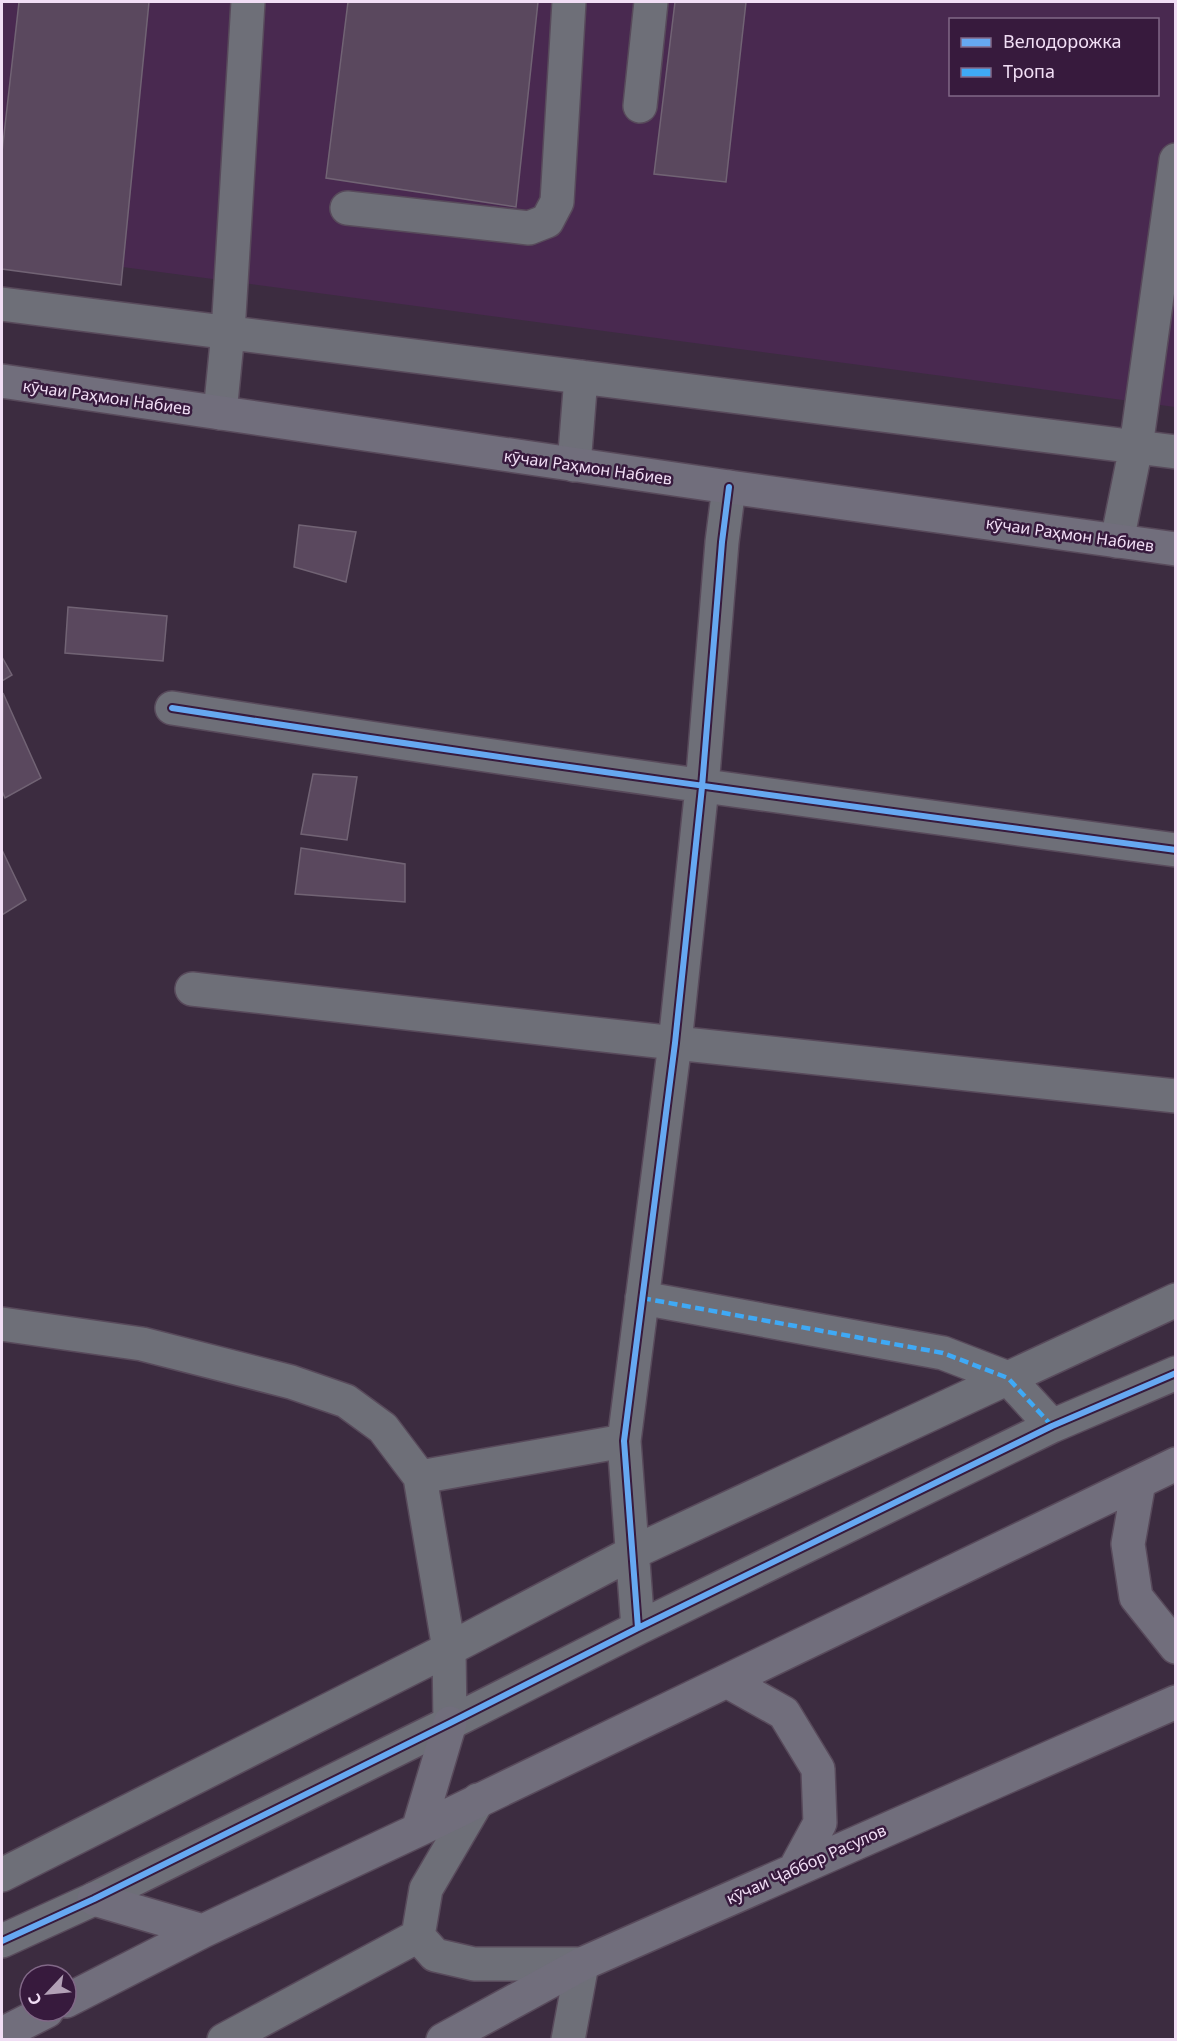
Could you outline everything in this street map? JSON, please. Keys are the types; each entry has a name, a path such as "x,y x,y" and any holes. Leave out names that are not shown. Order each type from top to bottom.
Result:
{"main road":[{"name":"кӯчаи Раҳмон Набиев","path":"2,381 574,465 1176,549"},
{"path":"78,1995 203,1931 418,1830 1176,1464"},
{"path":"1139,1482 1128,1544 1136,1597 1176,1647"},
{"path":"727,1681 784,1713 818,1769 820,1823 795,1869"},
{"name":"кӯчаи Ҷаббор Расулов","path":"443,2040 582,1964 1176,1702"},
{"path":"418,1830 450,1723"},
{"path":"94,1899 203,1931"},
{"path":"2,2034 23,2023"}],"street":[{"path":"220,413 228,332 248,2"},
{"path":"347,207 529,228 547,221 557,202 569,2"},
{"path":"640,106 651,2"},
{"path":"1117,541 1136,447 1176,160"},
{"path":"2,304 1176,452"},
{"path":"574,465 581,377"},
{"path":"638,1628 624,1441 675,1043 702,787 722,543 729,487"},
{"path":"172,708 420,747 702,787 1176,850"},
{"path":"192,988 675,1043 1176,1096"},
{"path":"642,1298 943,1353 1008,1378 1052,1426"},
{"path":"2,1875 449,1649 632,1553 1176,1300"},
{"path":"2,1324 142,1344 291,1382 346,1401 382,1428 420,1477 449,1649 450,1723"},
{"path":"2,1941 94,1899 638,1628 1052,1426 1176,1373"},
{"path":"420,1477 624,1441"},
{"path":"418,1936 426,1888 477,1800"},
{"path":"418,1936 435,1955 474,1964 582,1964 568,2040"},
{"path":"224,2040 418,1936"}],"shaded area":[{"path":"2,2 1175,2 1175,407 2,251"}],"building":[{"path":"19,2 149,2 121,285 2,269 2,152"},
{"path":"348,2 538,2 516,207 326,178"},
{"path":"675,2 746,2 726,182 654,174"},
{"path":"299,525 356,532 346,582 294,567"},
{"path":"68,607 167,616 163,661 65,653"},
{"path":"2,657 12,675 2,681"},
{"path":"3,693 41,778 5,798 2,791"},
{"path":"313,774 357,777 347,840 301,834"},
{"path":"301,848 405,864 405,902 295,894"},
{"path":"2,850 26,900 2,915"}],"marked path":[{"path":"642,1298 943,1353 1008,1378 1052,1426"}],"cycle path":[{"path":"638,1628 624,1441 675,1043 702,787 722,542 729,487"},
{"path":"172,708 548,764 1176,850"},
{"path":"2,1941 94,1899 638,1628 1052,1426 1176,1373"}]}
